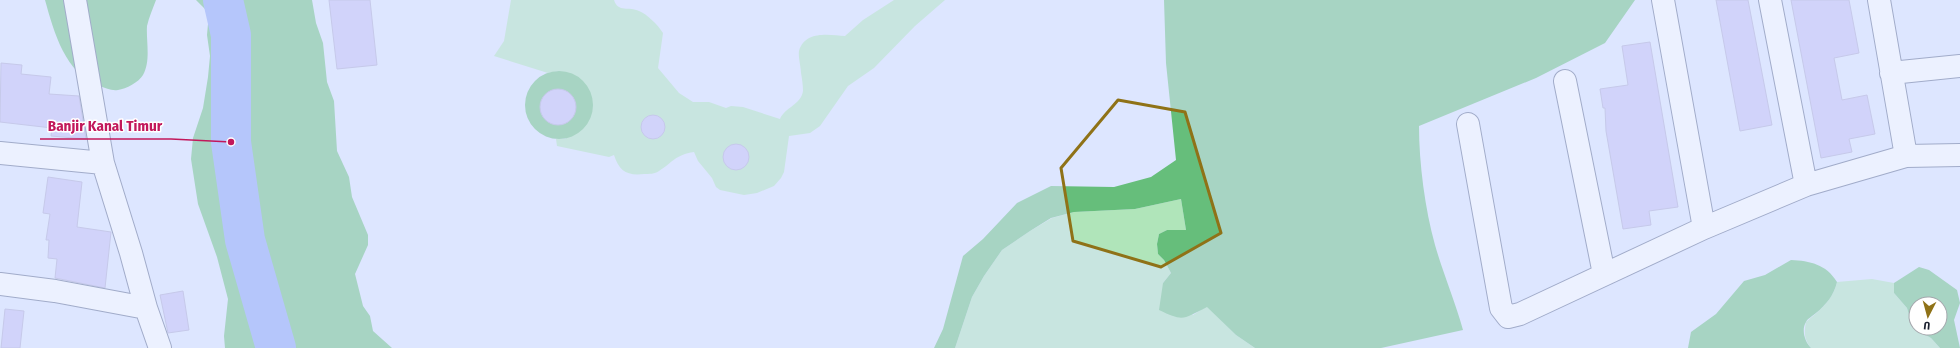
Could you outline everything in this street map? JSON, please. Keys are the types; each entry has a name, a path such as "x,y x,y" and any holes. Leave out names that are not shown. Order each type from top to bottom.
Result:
{"street":[{"path":"76,0 103,163 131,253 146,308 160,348"},
{"path":"1663,0 1704,228"},
{"path":"1770,0 1806,185"},
{"path":"1879,0 1906,156"},
{"path":"1892,73 1960,66"},
{"path":"1565,81 1604,274"},
{"path":"1468,124 1501,308 1508,317 1520,314 1704,228 1806,185 1906,156 1960,155"},
{"path":"0,153 103,163"},
{"path":"0,284 55,291 146,308"}],"highlighted area":[{"path":"1118,100 1185,112 1221,233 1161,267 1073,241 1061,168"}],"green space":[{"path":"45,0 156,0 147,26 147,64 141,78 128,87 111,90 88,80 78,72 70,62 57,38"},
{"path":"196,0 312,0 316,23 323,43 327,82 334,101 337,151 349,177 352,197 368,235 368,245 355,274 363,306 370,316 373,331 392,348 225,348 224,336 228,299 217,257 198,204 191,159 193,138 203,108 210,56 207,35 209,13"},
{"path":"511,0 614,0 621,8 639,11 652,20 663,33 658,68 679,93 693,102 709,102 726,108 731,106 743,107 780,119 782,115 802,96 803,87 799,51 802,44 807,40 819,35 845,36 863,20 894,0 945,0 915,26 874,68 848,86 820,126 810,133 789,136 784,172 774,186 757,193 744,195 720,190 716,187 712,178 698,161 694,152 678,157 656,173 633,174 621,169 614,155 609,157 557,146 556,139 566,139 559,71 548,73 494,56 504,41"},
{"path":"1164,0 1635,0 1605,43 1536,78 1419,126 1421,170 1431,231 1463,330 1381,348 1255,348 1236,335 1207,307 1183,318 1159,310 1163,283 1171,273 1164,260 1158,254 1157,244 1159,234 1167,230 1186,230 1181,199 1135,209 1074,212 1051,218 1002,250 972,297 955,348 934,348 943,329 963,256 983,239 1017,203 1051,186 1114,187 1151,177 1176,160 1166,63"},
{"path":"559,71 572,74 583,81 590,92 593,105 590,118 583,129 572,136 559,139 546,136 535,129 528,118 525,105 528,92 535,81 546,74"},
{"path":"1181,199 1186,230 1167,230 1159,234 1157,244 1158,254 1164,260 1171,273 1163,283 1193,315 1207,306 1236,335 1255,348 955,348 972,297 984,276 1002,250 1030,231 1052,218 1074,212 1135,209"},
{"path":"1791,260 1805,261 1823,267 1837,282 1834,291 1826,303 1806,322 1804,336 1811,348 1688,348 1691,332 1716,314 1744,281 1765,275"},
{"path":"1919,267 1929,270 1957,290 1960,303 1954,320 1960,348 1940,348 1927,336 1948,336 1948,296 1908,296 1908,311 1907,308 1894,293 1894,283"},
{"path":"1872,279 1894,283 1894,293 1907,308 1908,311 1908,336 1927,336 1940,348 1811,348 1805,336 1806,322 1829,300 1837,282"}],"building":[{"path":"329,0 370,0 377,65 337,69"},
{"path":"1716,0 1748,0 1772,125 1740,131"},
{"path":"1791,0 1849,0 1859,53 1834,58 1842,100 1867,95 1875,134 1849,139 1852,152 1821,158"},
{"path":"1650,42 1678,207 1649,211 1651,225 1623,229 1606,131 1605,108 1603,108 1600,89 1628,85 1622,46"},
{"path":"1,63 22,65 21,74 51,77 49,94 79,96 86,139 51,136 52,128 0,122"},
{"path":"562,89 571,94 575,100 575,114 571,120 562,125 554,125 545,120 541,114 540,103 545,94 551,90"},
{"path":"653,115 662,118 665,127 662,136 653,139 644,136 641,127 644,118"},
{"path":"736,144 745,148 749,157 745,166 736,170 727,166 723,157 727,148"},
{"path":"48,177 82,182 77,227 111,232 105,288 55,278 57,259 48,258 49,240 46,240 50,214 43,213"},
{"path":"183,291 189,330 168,333 160,295"},
{"path":"5,309 24,311 20,348 1,348"}],"waterway":[{"path":"223,0 231,35 231,142 245,240 276,348"}],"place":[{"name":"Banjir Kanal Timur","path":"231,142"}]}
